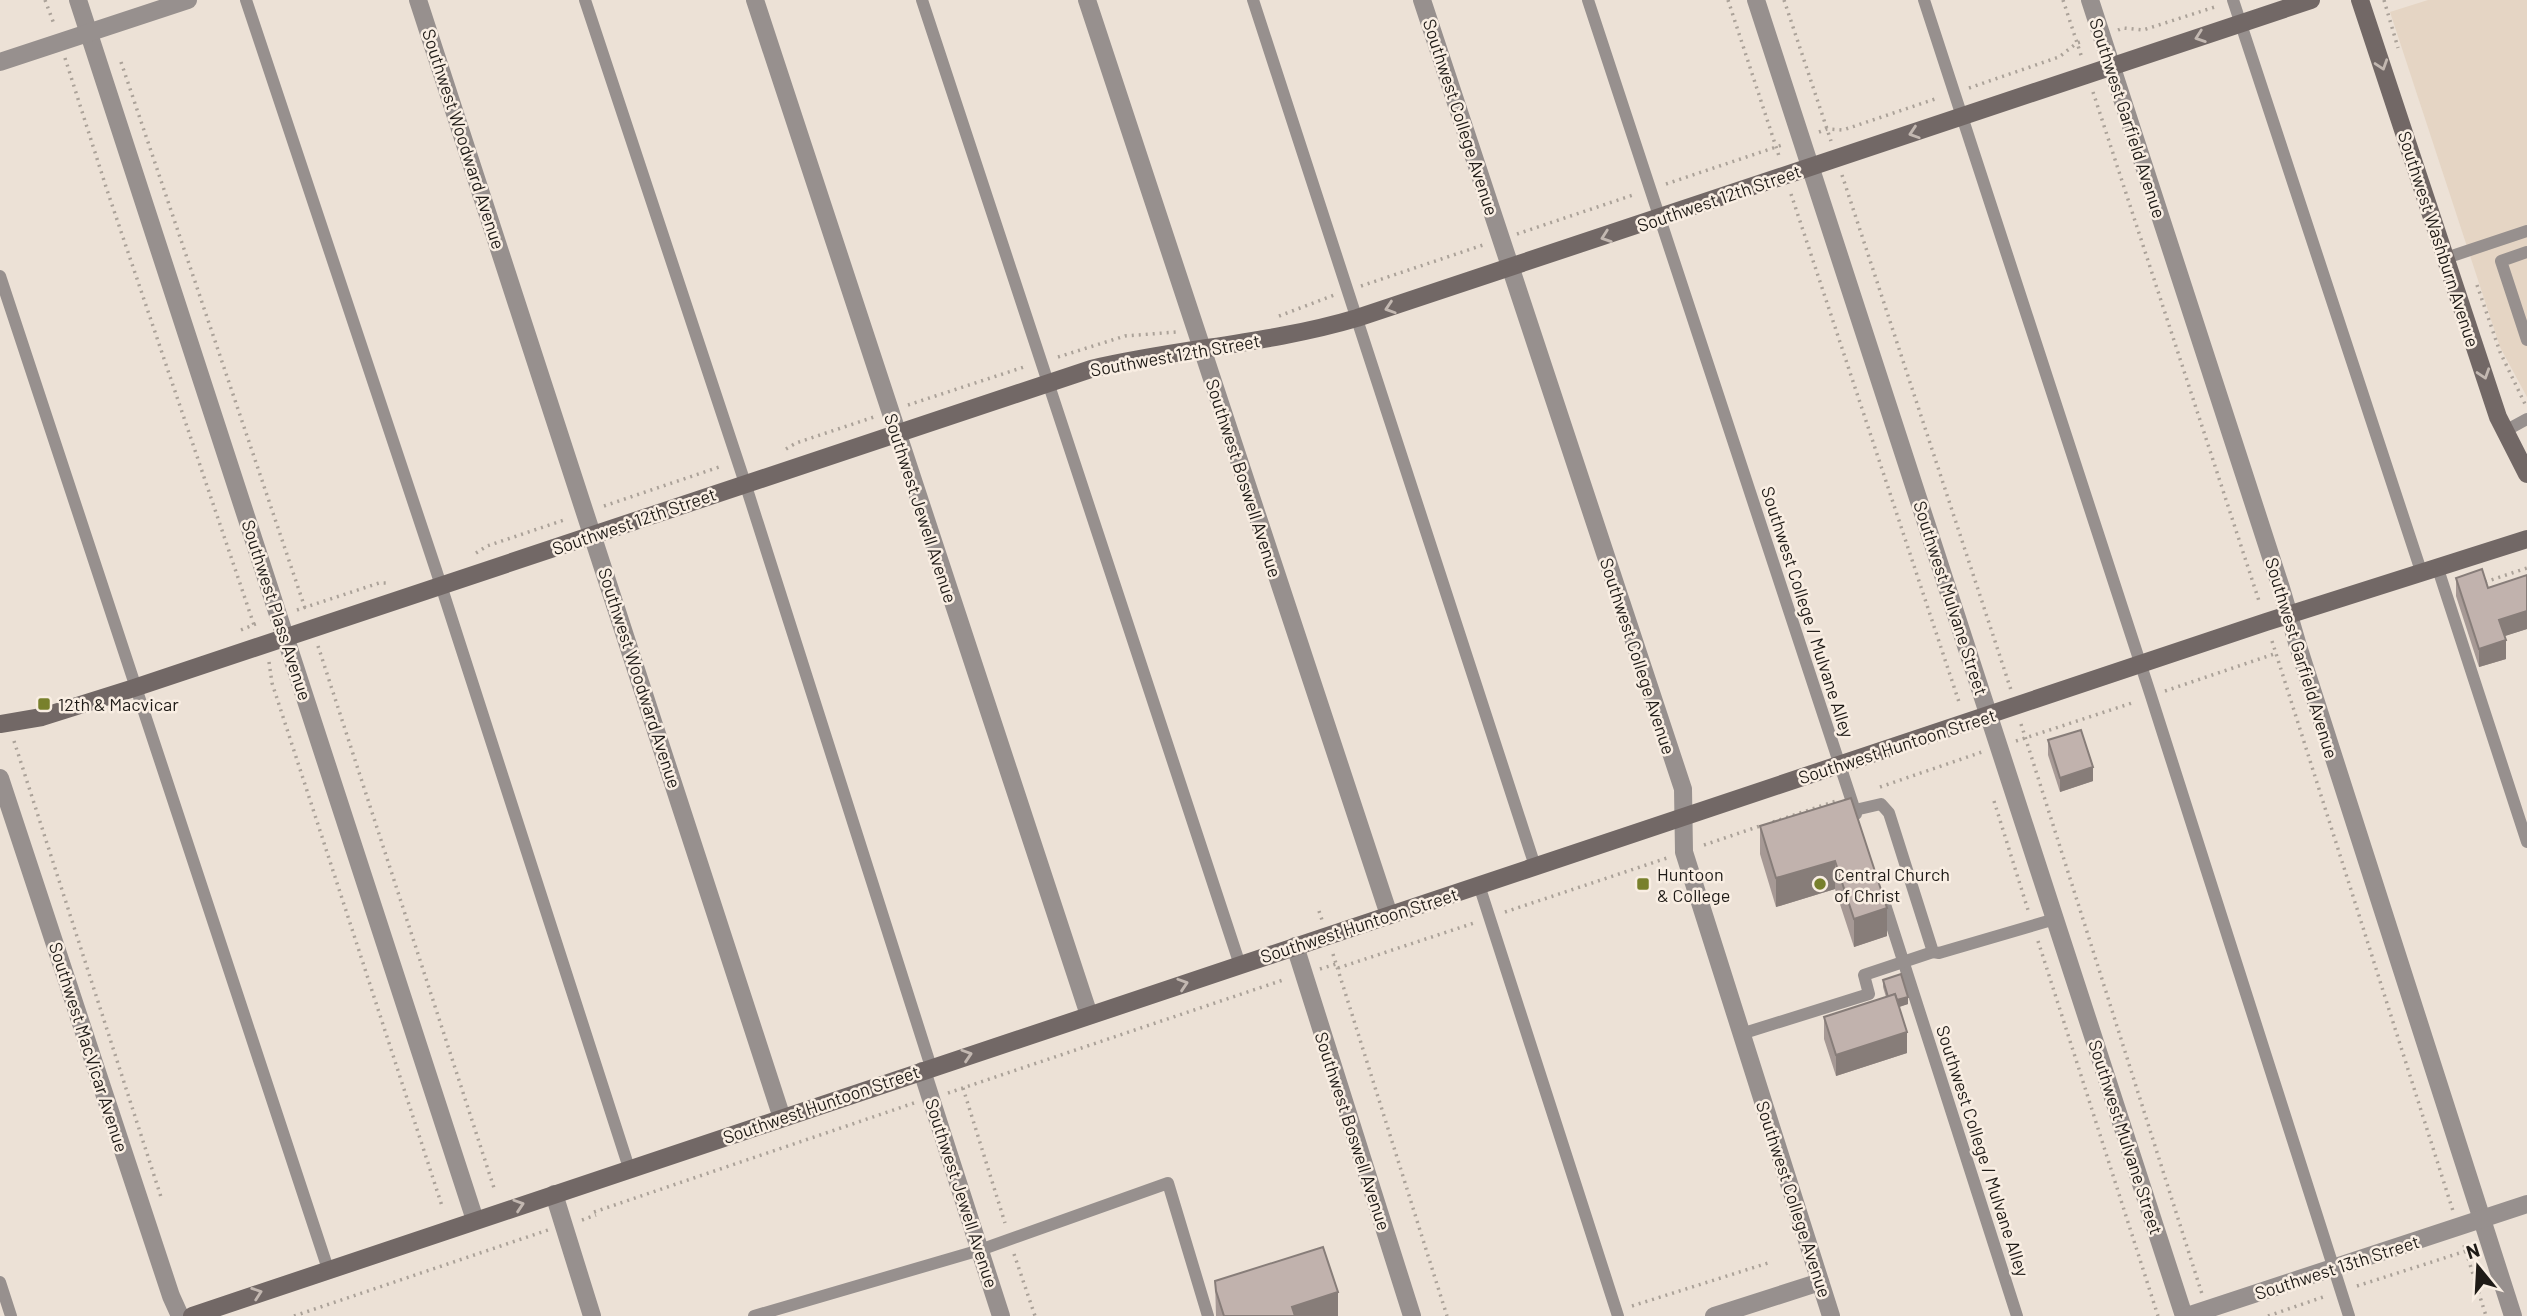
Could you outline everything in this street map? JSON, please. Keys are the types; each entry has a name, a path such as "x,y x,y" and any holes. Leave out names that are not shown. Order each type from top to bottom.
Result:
{"main road":[{"name":"Southwest 12th Street","path":"4,723 42,717 134,688 1048,383 1117,363 1308,331 1357,318 2311,0"},
{"name":"Southwest Washburn Avenue","path":"2360,0 2505,431 2527,474"},
{"name":"Southwest Huntoon Street","path":"192,1316 2266,622 2527,540"}],"street":[{"name":"Southwest Plass Avenue","path":"78,0 475,1220"},
{"path":"0,62 188,0"},
{"name":"Southwest Woodward Avenue","path":"418,0 782,1118"},
{"name":"Southwest Jewell Avenue","path":"755,0 1089,1015"},
{"name":"Southwest Boswell Avenue","path":"1087,0 1389,915"},
{"name":"Southwest College Avenue","path":"1422,0 1683,789 1684,852 1831,1316"},
{"name":"Southwest Mulvane Street","path":"1756,0 2185,1316"},
{"name":"Southwest Garfield Avenue","path":"2090,0 2513,1316"},
{"name":"Southwest MacVicar Avenue","path":"0,778 171,1296 180,1316"},
{"name":"Southwest Boswell Avenue","path":"1295,946 1412,1316"},
{"name":"Southwest Jewell Avenue","path":"926,1069 931,1098 1001,1316"},
{"path":"554,1194 593,1316"},
{"name":"Southwest 13th Street","path":"2185,1316 2527,1204"},
{"path":"1714,1316 1820,1283"}],"lane":[{"path":"246,0 441,586 629,1168"},
{"path":"585,0 745,483 926,1069"},
{"path":"922,0 1240,965"},
{"path":"1253,0 1535,866"},
{"name":"Southwest College / Mulvane Alley","path":"1588,0 1857,816 1881,804 1889,813 1933,951"},
{"path":"1924,0 2141,665 2349,1316"},
{"path":"2233,0 2430,571 2527,842"},
{"path":"2446,258 2527,230"},
{"path":"2527,252 2501,261 2527,340"},
{"path":"0,276 328,1269"},
{"path":"2505,431 2527,419"},
{"path":"1479,885 1618,1313"},
{"name":"Southwest College / Mulvane Alley","path":"1880,886 2017,1316"},
{"path":"1741,1034 1869,994 1864,975 1933,951 1939,953 2056,919"},
{"path":"754,1316 980,1250 1168,1183 1208,1316"},
{"path":"0,1282 11,1316"},
{"path":"796,1302 800,1316"}],"path":[{"path":"45,0 107,190 270,665 272,683 284,721 442,1206"},
{"path":"1728,0 1979,753"},
{"path":"1784,0 2016,707 2207,1309"},
{"path":"2063,0 2266,622 2486,1316"},
{"path":"2384,0 2402,59"},
{"path":"109,27 312,628 494,1188"},
{"path":"2466,252 2500,352 2527,409"},
{"path":"2481,584 2527,568"},
{"path":"4,723 161,1197"},
{"path":"1992,793 2158,1316"},
{"path":"294,1316 564,1226 931,1098 1684,852"},
{"path":"1319,911 1447,1316"},
{"path":"963,1088 1035,1316"},
{"path":"2269,1316 2466,1251"},
{"path":"1618,1313 1768,1264"}],"shaded area":[{"path":"2428,0 2527,0 2527,397 2500,347 2390,12"}],"building":[{"path":"2482,569 2488,588 2527,575 2527,611 2499,620 2506,640 2479,649 2456,578"},
{"path":"2081,730 2093,767 2060,778 2048,740"},
{"path":"1851,798 1887,908 1854,919 1835,861 1776,878 1760,826"},
{"path":"1901,974 1908,997 1897,1000 1895,994 1888,997 1883,980"},
{"path":"1895,994 1907,1032 1836,1055 1824,1017"},
{"path":"1323,1247 1338,1292 1292,1307 1295,1316 1224,1316 1215,1281"}],"place":[{"name":"12th & Macvicar","path":"44,704"},
{"name":"Huntoon & College","path":"1643,884"},
{"name":"Central Church of Christ","path":"1820,884"}]}
